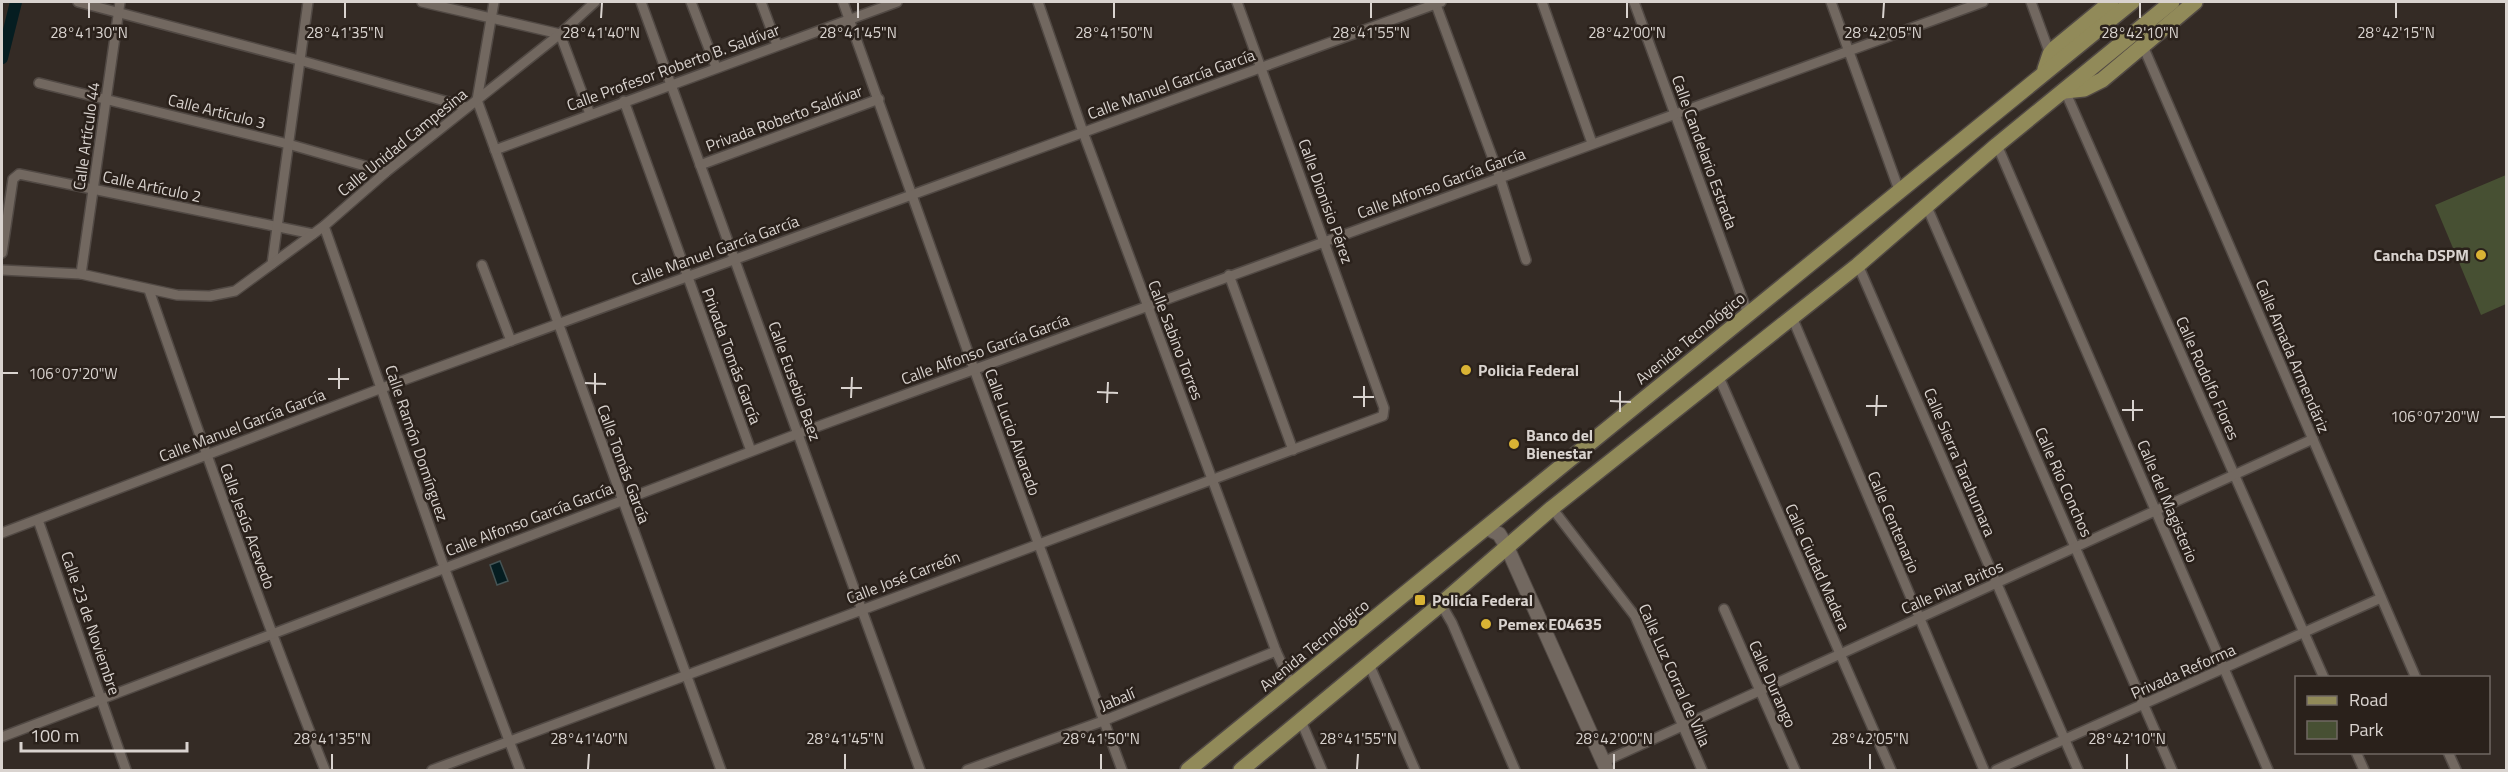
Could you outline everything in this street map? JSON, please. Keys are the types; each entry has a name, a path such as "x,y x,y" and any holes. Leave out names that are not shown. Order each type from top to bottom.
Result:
{"main road":[{"path":"2045,71 2050,54 2111,2"},
{"name":"Avenida Tecnológico","path":"1188,771 2132,2"},
{"path":"1241,771 1552,508 1858,265 1997,145 2172,2"},
{"path":"2065,91 2092,85 2195,2"}],"street":[{"path":"78,2 466,107"},
{"name":"Calle Artículo 44","path":"81,274 120,2"},
{"path":"272,264 308,2"},
{"path":"422,2 560,34 590,114"},
{"path":"477,100 494,2"},
{"name":"Calle Unidad Campesina","path":"149,290 184,295 221,295 241,287 324,226 386,172 560,34 595,2"},
{"name":"Calle Eusebio Baez","path":"641,2 920,771"},
{"path":"691,2 716,67"},
{"path":"761,2 777,45"},
{"name":"Calle Lucio Alvarado","path":"843,2 1037,543 1122,771"},
{"name":"Calle Profesor Roberto B. Saldívar","path":"495,150 897,2"},
{"name":"Calle Sabino Torres","path":"1038,2 1147,307 1276,651 1292,686"},
{"name":"Calle Dionisio Pérez","path":"1237,2 1325,240 1384,412"},
{"path":"1437,2 1500,178 1526,260"},
{"name":"Calle Manuel García García","path":"2,533 382,388 1437,2"},
{"path":"1542,2 1592,143"},
{"name":"Calle Candelario Estrada","path":"1634,2 1748,314"},
{"path":"1831,2 1899,190"},
{"name":"Calle Alfonso García García","path":"2,737 751,451 1147,307 1228,275 1983,2"},
{"path":"2031,2 2050,54"},
{"name":"Calle Amada Armendáriz","path":"2143,46 2415,676"},
{"name":"Calle Artículo 3","path":"39,83 288,144 386,172"},
{"name":"Calle Rodolfo Flores","path":"2065,91 2323,676"},
{"name":"Privada Roberto Saldívar","path":"700,165 879,99"},
{"name":"Calle Tomás García","path":"477,100 721,771"},
{"name":"Privada Tomás García","path":"624,101 751,451"},
{"name":"Calle del Magisterio","path":"1997,145 2268,771"},
{"name":"Calle Artículo 2","path":"2,253 13,179 15,175 21,174 313,234"},
{"name":"Calle Río Conchos","path":"1927,207 2172,771"},
{"name":"Calle Ramón Domínguez","path":"324,226 444,567 520,771"},
{"path":"482,265 511,342"},
{"name":"Calle Sierra Tarahumara","path":"1858,265 2078,771"},
{"path":"2,270 81,274 149,290"},
{"path":"1228,275 1293,450"},
{"name":"Calle Jesús Acevedo","path":"149,290 271,633 325,771"},
{"name":"Calle Centenario","path":"1792,317 1984,771"},
{"name":"Calle Ciudad Madera","path":"1718,375 1891,771"},
{"name":"Calle José Carreón","path":"432,771 1037,543 1380,418 1384,412"},
{"name":"Calle Pilar Britos","path":"1605,766 1682,725 2313,439"},
{"name":"Calle Luz Corral de Villa","path":"1552,508 1635,616 1702,771"},
{"name":"Calle 23 de Noviembre","path":"38,520 126,771"},
{"path":"1487,528 1499,534 1507,547 1605,766"},
{"name":"Privada Reforma","path":"1996,771 2381,598"},
{"path":"1441,604 1452,623 1515,771"},
{"name":"Calle Durango","path":"1724,609 1795,771"},
{"name":"Jabalí","path":"967,771 1103,721 1276,651"},
{"path":"1369,664 1415,771"},
{"path":"1301,722 1322,771"},
{"path":"2356,754 2364,771"},
{"path":"2448,754 2456,771"}],"green space":[{"name":"Cancha DSPM","path":"2506,175 2506,304 2481,315 2435,205"}],"water":[{"path":"500,561 508,581 497,585 490,565"}],"waterway":[{"path":"2,58 16,2"}],"place":[{"name":"Cancha DSPM","path":"2481,255"},
{"name":"Policia Federal","path":"1466,370"},
{"name":"Banco del Bienestar","path":"1514,444"},
{"name":"Policía Federal","path":"1420,600"},
{"name":"Pemex E04635","path":"1486,624"}]}
